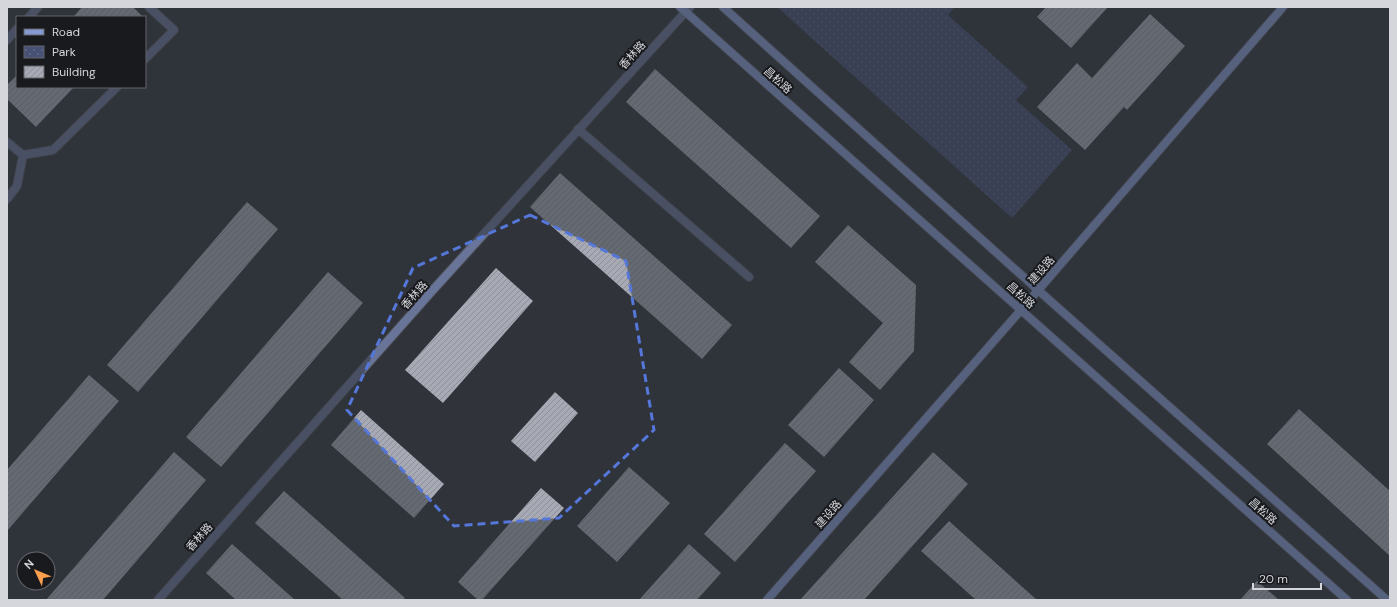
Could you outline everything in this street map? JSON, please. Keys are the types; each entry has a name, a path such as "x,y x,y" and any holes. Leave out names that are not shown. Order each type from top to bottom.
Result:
{"main road":[{"name":"昌松路","path":"723,7 1038,290 1387,600"},
{"name":"建设路","path":"767,600 1021,310 1283,7"},
{"name":"昌松路","path":"685,9 1347,600"}],"street":[{"path":"30,16 38,7"},
{"path":"146,58 174,30 149,7"},
{"name":"香林路","path":"158,600 685,9"},
{"path":"7,40 16,30"},
{"path":"22,155 53,150 116,88"},
{"path":"578,129 749,277"},
{"path":"7,142 22,155"},
{"path":"7,199 17,186 22,155"}],"highlighted area":[{"path":"530,215 626,261 654,430 559,518 454,526 347,410 413,268"}],"green space":[{"path":"777,7 955,7 948,15 1028,87 1016,100 1072,150 1012,218"}],"building":[{"path":"82,7 133,7 142,16 74,16"},
{"path":"1046,7 1108,7 1071,48 1037,17"},
{"path":"1150,14 1185,46 1127,110 1124,107 1085,150 1037,107 1077,63 1092,78"},
{"path":"655,69 820,216 791,248 626,102"},
{"path":"16,76 16,88 73,88 36,127 7,99 7,85"},
{"path":"560,173 732,325 702,359 530,207"},
{"path":"247,202 278,229 138,392 107,365"},
{"path":"848,225 916,285 914,351 880,390 849,362 883,323 815,262"},
{"path":"496,268 533,301 443,403 405,370"},
{"path":"328,272 363,303 221,467 186,437"},
{"path":"839,368 874,400 824,457 788,425"},
{"path":"89,375 119,401 7,531 7,470"},
{"path":"555,392 578,413 535,462 511,441"},
{"path":"1299,409 1390,491 1390,556 1267,444"},
{"path":"361,410 444,484 414,518 331,445"},
{"path":"785,443 816,471 735,562 704,534"},
{"path":"174,452 206,480 103,600 46,600 54,591 56,591 56,588"},
{"path":"933,452 968,484 864,600 800,600"},
{"path":"629,467 670,503 617,562 577,526"},
{"path":"541,488 564,508 482,600 478,600 458,582"},
{"path":"284,491 405,598 403,600 343,600 255,523"},
{"path":"949,521 1037,600 976,600 921,551"},
{"path":"232,544 295,600 236,600 206,573"},
{"path":"689,544 721,573 697,600 639,600"},
{"path":"1257,581 1279,600 1240,600"}]}
